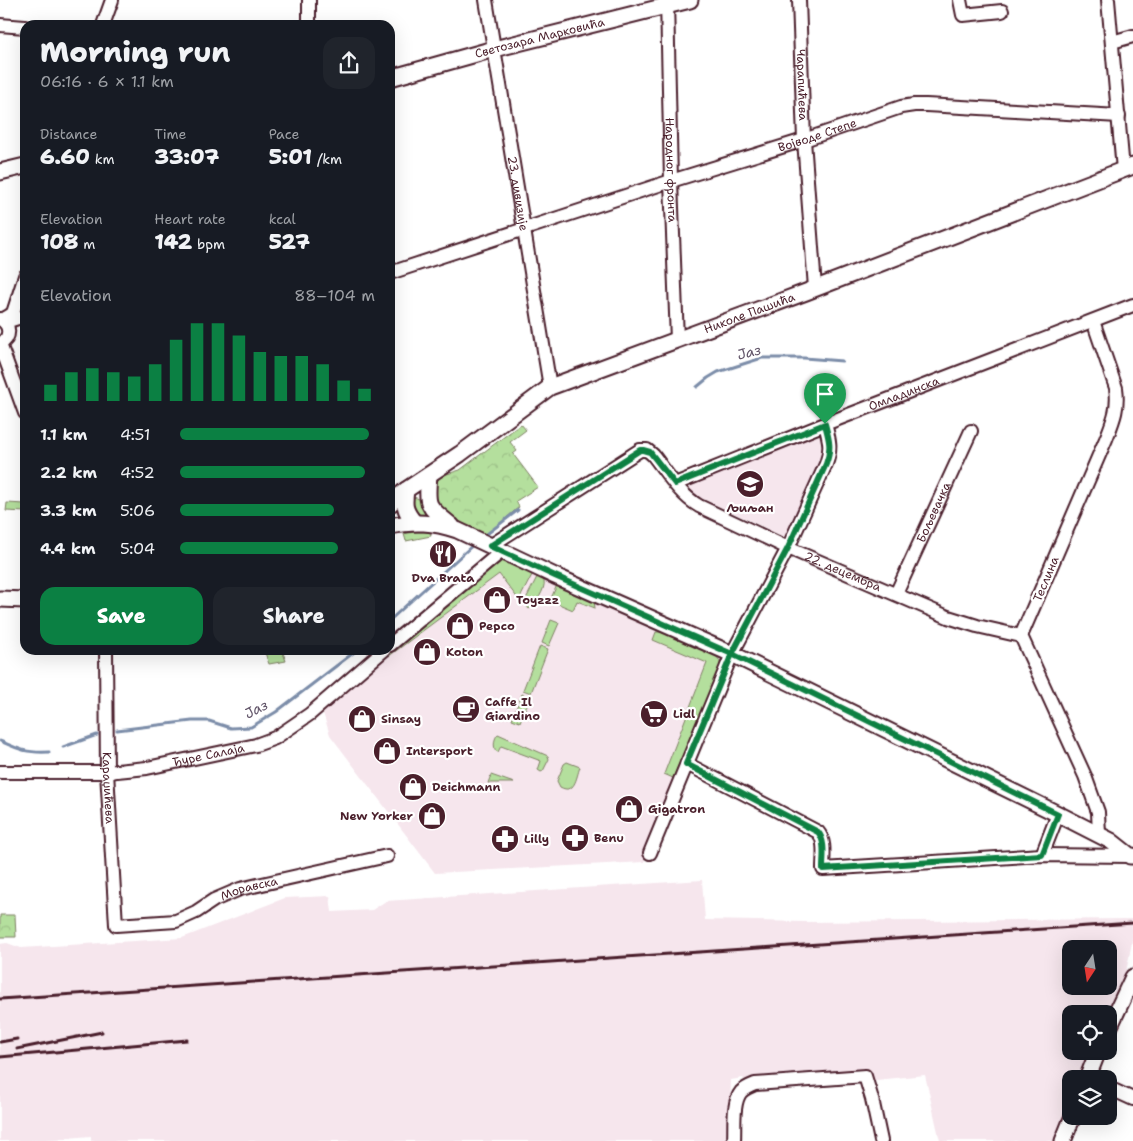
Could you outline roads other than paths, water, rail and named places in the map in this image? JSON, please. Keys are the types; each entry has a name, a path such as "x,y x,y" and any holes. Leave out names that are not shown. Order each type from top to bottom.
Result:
{"street":[{"path":"105,20 112,0"},
{"path":"309,0 309,20"},
{"name":"23. дивизије","path":"486,0 550,387"},
{"name":"Светозара Марковића","path":"395,77 667,2 690,0"},
{"name":"Чарапићева","path":"799,0 804,140 815,288"},
{"path":"960,0 963,15 1002,11"},
{"path":"1108,0 1119,116 1128,168"},
{"name":"Народног фронта","path":"667,2 677,340"},
{"path":"0,25 20,27"},
{"path":"1112,42 1133,36"},
{"name":"Војводе Степе","path":"395,270 804,140 901,107 914,105 1119,116"},
{"path":"0,172 20,167"},
{"name":"Николе Пашића","path":"395,500 550,387 1128,168"},
{"path":"2,320 13,313 20,291"},
{"name":"Омладинска","path":"675,484 1133,305"},
{"path":"2,320 20,318"},
{"path":"2,320 9,330 7,339 0,344 20,399"},
{"name":"Теслина","path":"1022,636 1117,409 1118,398 1116,388 1093,320"},
{"path":"650,853 732,654 788,548 829,457 830,445 825,424"},
{"name":"Бољевачка","path":"896,594 971,431"},
{"name":"22. децембра","path":"488,545 640,450 643,450 650,452 686,497 699,506 788,548 948,617 983,628 1022,636"},
{"path":"428,502 429,475"},
{"path":"414,522 405,511 406,490 421,495 439,516 457,530"},
{"path":"395,525 414,522 434,524 457,530 555,576 732,654 1058,814 1120,847 1132,858"},
{"path":"395,640 488,545"},
{"path":"0,599 20,600"},
{"path":"1022,636 1085,776 1098,812 1099,835"},
{"name":"Караџићева","path":"106,655 107,772 116,925"},
{"name":"Ђуре Салаја","path":"0,772 107,772 147,768 266,742 310,714 378,655"},
{"path":"686,764 818,832 822,836 823,842 823,869 1042,855 1132,858"},
{"path":"1042,855 1058,814"},
{"name":"Моравска","path":"116,925 176,921 196,912 220,897 240,889 387,856"},
{"path":"1117,1011 1133,977"},
{"path":"734,1141 735,1102 745,1088 756,1084 865,1076 881,1141"},
{"path":"1117,1091 1133,1098"},
{"path":"1063,1141 1069,1125"}],"waterway":[{"name":"Јаз","path":"697,387 718,372 762,358 804,358 842,361"},
{"name":"Јаз","path":"483,537 518,510"},
{"name":"Јаз","path":"395,615 474,544"},
{"name":"Јаз","path":"117,730 192,721 209,721 231,728 251,727 276,712 350,655"},
{"name":"Јаз","path":"63,747 97,735"},
{"name":"Јаз","path":"0,741 23,750 49,752"}],"railway":[{"path":"0,999 1133,923"},
{"path":"17,1049 102,1032"},
{"path":"0,1042 17,1039"},
{"path":"0,1057 187,1040"}],"place":[{"name":"Љиљан","path":"750,484"},
{"name":"Dva Brata","path":"443,554"},
{"name":"Toyzzz","path":"497,600"},
{"name":"Pepco","path":"460,626"},
{"name":"Koton","path":"427,652"},
{"name":"Caffe Il Giardino","path":"466,709"},
{"name":"Lidl","path":"654,714"},
{"name":"Sinsay","path":"362,719"},
{"name":"Intersport","path":"387,751"},
{"name":"Deichmann","path":"413,787"},
{"name":"Gigatron","path":"629,809"},
{"name":"New Yorker","path":"432,816"},
{"name":"Benu","path":"575,838"},
{"name":"Lilly","path":"505,839"}]}
